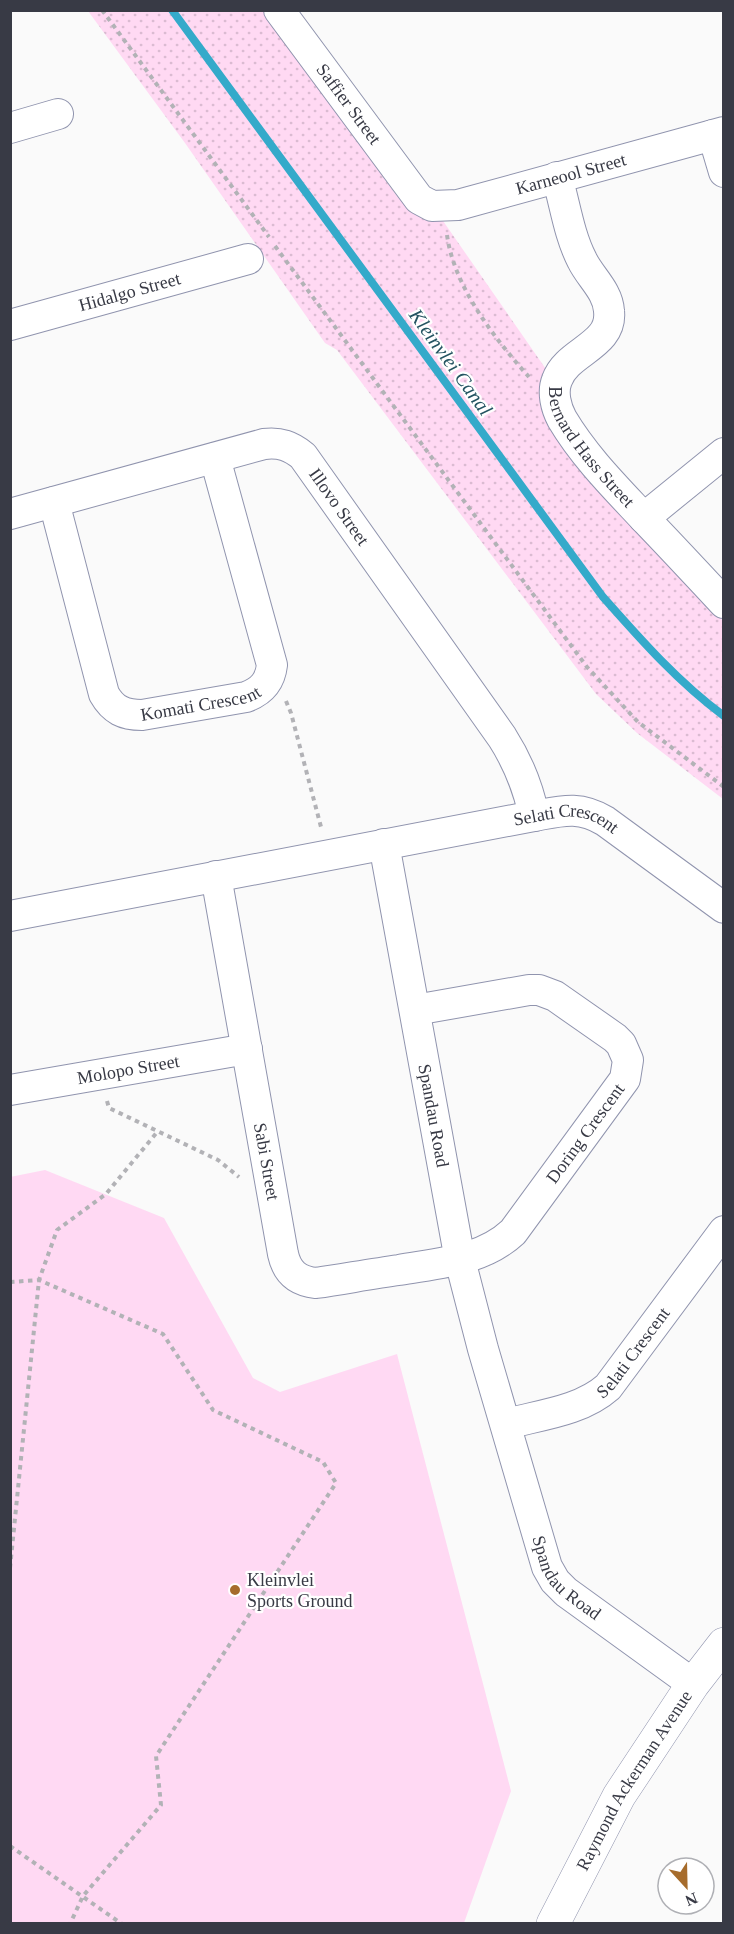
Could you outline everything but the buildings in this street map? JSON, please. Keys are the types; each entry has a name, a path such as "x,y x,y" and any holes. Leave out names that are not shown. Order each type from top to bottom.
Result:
{"street":[{"name":"Saffier Street","path":"279,10 419,199"},
{"path":"10,128 58,114"},
{"name":"Karneool Street","path":"419,199 432,206 458,205 718,133"},
{"path":"718,133 723,172"},
{"name":"Bernard Hass Street","path":"557,177 575,243 582,261 606,297 609,311 609,323 602,336 564,367 556,381 555,399 562,418 600,472 723,603"},
{"name":"Hidalgo Street","path":"10,325 248,259"},
{"name":"Illovo Street","path":"10,514 272,443 289,446 303,456 516,759 530,795 534,816"},
{"path":"644,518 723,453"},
{"name":"Komati Crescent","path":"54,502 104,694 114,708 132,715 142,715 246,697 261,689 271,675 271,655 215,458"},
{"name":"Selati Crescent","path":"384,844 575,810 595,815 723,908"},
{"path":"10,916 384,844"},
{"name":"Spandau Road","path":"384,844 460,1260 483,1349 547,1567 555,1581 566,1593 693,1684"},
{"name":"Sabi Street","path":"216,876 274,1206 285,1263 290,1271 306,1282 316,1283 460,1260"},
{"name":"Doring Crescent","path":"415,1010 519,991 539,990 555,996 615,1038 621,1044 628,1060 628,1070 621,1087 513,1232 491,1248 460,1260"},
{"name":"Molopo Street","path":"10,1090 247,1049"},
{"name":"Selati Crescent","path":"506,1424 579,1405 599,1395 608,1387 723,1231"},
{"name":"Raymond Ackerman Avenue","path":"553,1923 619,1796 693,1684 723,1644"}],"path":[{"path":"102,10 587,667 638,722 723,787"},
{"path":"458,205 446,236 460,281 501,346 534,383 555,399"},
{"path":"271,675 291,713 326,855"},
{"path":"101,1074 109,1107 218,1160 274,1206"},
{"path":"10,1568 39,1281 57,1230 106,1194 158,1131"},
{"path":"10,1282 39,1281 163,1334 213,1410 323,1462 336,1483 156,1756 161,1805 83,1896 70,1923"},
{"path":"10,1846 122,1923"}],"shaded area":[{"path":"88,11 263,11 397,196 405,204 441,218 548,372 556,429 618,513 723,621 723,799 637,733 596,694 337,350 325,343 185,143"},
{"name":"Kleinvlei Sports Ground","path":"45,1170 164,1218 253,1378 280,1392 397,1354 511,1791 464,1923 11,1923 10,1177"}],"waterway":[{"name":"Kleinvlei Canal","path":"172,10 603,597 676,675 724,716"}],"place":[{"name":"Kleinvlei Sports Ground","path":"235,1590"}]}
